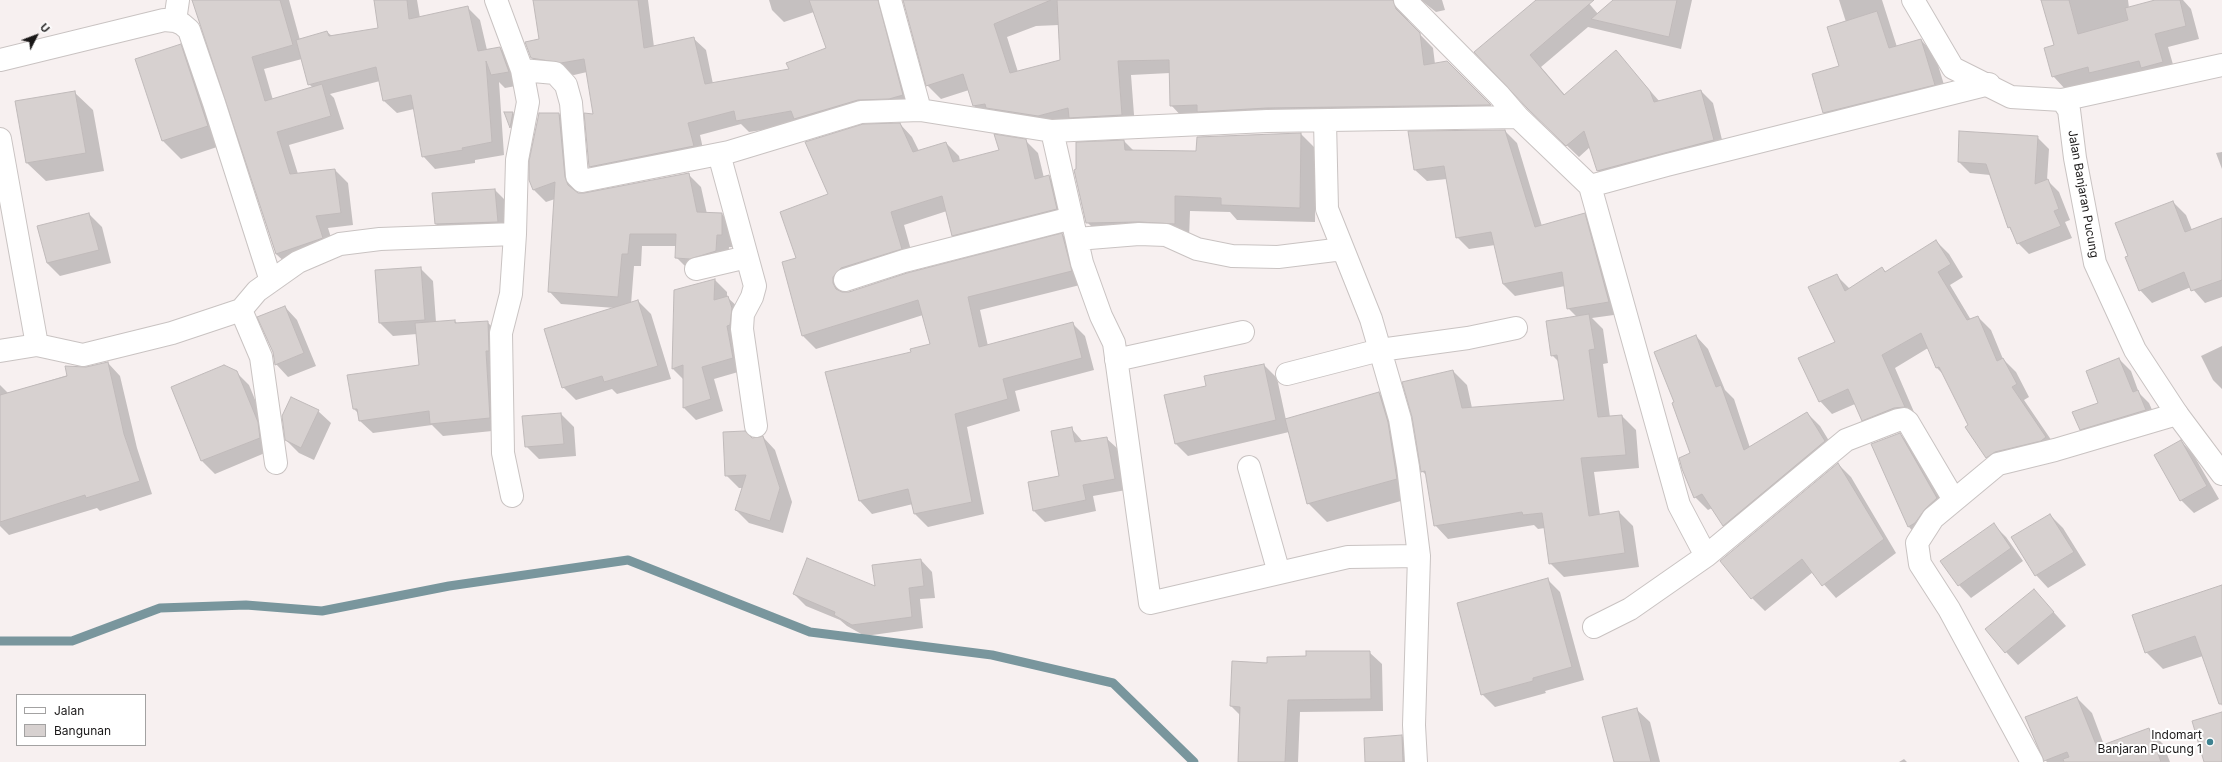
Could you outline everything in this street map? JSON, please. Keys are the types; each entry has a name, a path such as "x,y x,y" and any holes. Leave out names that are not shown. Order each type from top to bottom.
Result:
{"street":[{"path":"496,0 522,70 528,102 517,160 515,234 511,294 501,333 503,453 512,496"},
{"path":"890,0 920,110"},
{"path":"1405,0 1499,95 1518,117 1590,186 1679,505 1706,556"},
{"path":"1913,0 1953,68 1989,84 2011,97 2062,100 2222,66"},
{"path":"0,60 164,20 177,10 189,30 271,281"},
{"path":"522,70 555,73 566,85 571,103 578,176 582,181 719,154 861,112 920,110 1052,131 1325,121 1518,117"},
{"path":"1590,186 1989,84"},
{"name":"Jalan Banjaran Pucung","path":"2062,100 2069,110 2075,158 2095,263 2135,350 2177,414 2222,474"},
{"path":"1325,121 1327,209 1371,320 1400,418 1418,556 1414,725 1416,762"},
{"path":"1052,131 1082,263 1101,316 1114,343 1150,603 1348,557 1418,556"},
{"path":"0,139 37,345"},
{"path":"719,154 754,286 752,297 743,314 742,329 756,426"},
{"path":"845,280 904,261 1072,218"},
{"path":"0,351 37,345 83,355 172,333 241,310 257,291 298,262 340,244 380,239 515,234"},
{"path":"1077,239 1139,234 1166,235 1197,249 1232,256 1278,257 1343,249"},
{"path":"696,268 747,257"},
{"path":"241,310 260,357 276,463"},
{"path":"1287,374 1380,350 1468,338 1516,328"},
{"path":"1116,360 1243,332"},
{"path":"2032,762 1949,609 1920,564 1917,544 1920,536 1933,518 1998,464 2055,450 2177,414"},
{"path":"1594,627 1630,609 1706,556 1846,440 1901,419 1908,422 1954,500"},
{"path":"1249,467 1279,573"}],"building":[{"path":"192,0 280,0 293,45 252,57 265,101 322,84 331,116 277,132 290,174 335,169 341,213 316,216 323,238 276,254"},
{"path":"374,0 407,0 409,19 468,6 478,51 500,47 509,72 491,75 486,61 492,142 462,148 463,150 422,157 411,95 383,101 376,67 308,85 296,40 327,31 329,36 378,28"},
{"path":"533,0 638,0 644,48 694,37 705,84 789,69 786,63 826,48 809,0 878,0 903,95 889,99 858,100 794,119 791,111 736,121 734,111 688,123 694,146 589,167 584,113 593,114 584,59 561,63 531,58 525,42 539,39"},
{"path":"903,0 1051,0 994,24 1010,73 1060,60 1057,0 1393,0 1396,9 1420,33 1424,65 1447,61 1491,105 1267,108 1197,112 1197,105 1170,106 1169,60 1118,61 1122,115 1069,118 1068,108 1038,116 986,108 985,104 973,106 963,74 926,86"},
{"path":"1536,0 1594,0 1530,55 1564,95 1616,50 1650,91 1654,102 1701,90 1714,140 1597,171 1584,131 1566,146 1527,108 1474,52"},
{"path":"1613,0 1677,0 1669,37 1591,19"},
{"path":"2041,0 2069,0 2078,34 2128,20 2125,8 2155,0 2180,0 2186,26 2155,34 2163,62 2141,68 2139,61 2089,73 2088,67 2052,77 2044,48 2054,45"},
{"path":"1877,11 1889,48 1921,39 1935,85 1823,113 1812,74 1839,66 1827,27"},
{"path":"181,44 208,126 162,141 135,59"},
{"path":"75,91 86,153 26,163 15,101"},
{"path":"504,112 513,112 510,128"},
{"path":"539,113 559,113 565,177 568,185 578,193 689,173 697,212 722,213 722,235 717,235 716,251 690,259 675,258 676,234 630,234 628,254 622,254 618,297 548,292 555,182 533,190 529,180 529,161"},
{"path":"900,123 913,152 946,142 953,162 999,150 994,134 1026,139 1035,179 1049,175 1057,209 952,236 942,196 891,212 902,249 841,268 833,277 833,283 836,289 842,292 849,292 907,273 1062,233 1072,271 968,297 979,347 1073,322 1082,358 1003,379 1008,399 955,414 972,502 914,514 908,489 859,501 825,372 911,352 910,349 930,344 918,300 802,336 782,262 796,258 780,212 828,194 805,142 863,124"},
{"path":"1505,130 1535,227 1585,213 1609,302 1567,309 1562,272 1503,284 1491,232 1456,238 1444,166 1414,170 1408,131"},
{"path":"1959,131 2038,136 2035,184 2048,179 2059,209 2054,211 2061,226 2017,244 2010,227 2008,228 1986,164 1958,162"},
{"path":"1301,133 1300,208 1221,205 1221,198 1175,196 1175,224 1139,222 1086,223 1074,170 1076,169 1076,142 1124,140 1125,150 1196,151 1197,137"},
{"path":"495,189 498,222 435,224 432,193"},
{"path":"2173,201 2185,232 2222,218 2222,280 2191,291 2184,272 2139,291 2125,257 2128,256 2115,223"},
{"path":"89,213 99,250 47,263 37,226"},
{"path":"1936,240 1951,264 1938,272 1967,320 1978,316 1997,361 2003,358 2017,384 2012,387 2046,437 2041,441 1995,452 1986,458 1965,427 1968,425 1939,367 1936,368 1921,333 1882,355 1905,407 1894,408 1862,421 1848,389 1819,402 1798,358 1835,342 1808,287 1837,274 1845,291 1882,267 1885,272"},
{"path":"421,267 425,320 379,323 375,270"},
{"path":"715,279 714,300 728,296 732,308 730,325 727,326 733,358 702,367 711,399 683,408 683,365 672,369 674,290"},
{"path":"638,300 658,366 604,382 602,376 562,388 544,329"},
{"path":"285,306 304,353 275,365 273,352 257,317"},
{"path":"1589,314 1595,349 1589,350 1598,417 1622,415 1626,455 1581,458 1589,516 1619,511 1625,553 1549,564 1542,513 1523,515 1522,512 1434,526 1425,471 1421,472 1412,417 1402,382 1453,370 1462,408 1564,400 1557,355 1551,356 1546,321"},
{"path":"455,320 455,323 488,321 489,351 486,351 490,418 430,424 429,411 359,421 357,409 353,409 347,375 419,365 415,323"},
{"path":"1696,335 1716,387 1721,385 1744,450 1807,412 1825,441 1723,526 1702,494 1694,498 1682,469 1679,458 1690,453 1672,403 1674,402 1654,352"},
{"path":"2119,358 2133,392 2138,390 2146,410 2080,430 2072,412 2098,403 2086,371"},
{"path":"108,362 124,434 140,481 86,498 85,495 0,522 0,395 67,376 65,366 86,367"},
{"path":"1264,364 1276,420 1175,444 1164,395 1206,386 1204,376"},
{"path":"224,365 237,371 258,422 260,438 201,461 171,387"},
{"path":"1379,392 1388,422 1397,479 1307,504 1285,419"},
{"path":"291,397 319,410 301,448 285,440 282,416"},
{"path":"561,413 564,444 525,447 522,416"},
{"path":"1072,427 1075,442 1107,437 1115,479 1083,485 1086,500 1033,511 1028,482 1059,476 1051,431"},
{"path":"745,431 752,438 763,436 780,488 770,521 735,510 746,475 725,476 723,432"},
{"path":"1900,433 1937,498 1925,509 1915,523 1908,527 1871,444"},
{"path":"2181,440 2207,486 2180,501 2154,455"},
{"path":"1838,463 1884,539 1822,586 1802,559 1751,599 1720,561"},
{"path":"2050,514 2074,552 2035,576 2011,537"},
{"path":"1994,523 2011,548 1958,586 1940,561"},
{"path":"807,558 875,586 872,565 921,559 924,586 909,588 912,617 852,625 834,615 835,612 793,594"},
{"path":"1548,578 1572,667 1533,678 1533,681 1481,695 1457,603"},
{"path":"2222,585 2222,704 2219,704 2195,636 2145,653 2132,615"},
{"path":"2034,589 2054,612 2005,653 1985,629"},
{"path":"1306,651 1370,651 1371,699 1288,700 1285,762 1238,762 1240,707 1230,706 1232,661 1267,663 1267,657 1306,656"},
{"path":"2077,697 2097,747 2149,728 2161,762 2064,762 2063,759 2069,757 2067,752 2044,761 2025,717"},
{"path":"1637,708 1651,762 1614,762 1602,717"},
{"name":"Indomart Banjaran Pucung 1","path":"2222,712 2222,762 2204,762 2192,721"},
{"path":"1402,735 1403,762 1365,762 1364,738"}],"waterway":[{"path":"0,641 72,641 160,608 246,605 322,611 449,586 628,560 810,632 992,655 1113,683 1194,762"}],"place":[{"name":"Indomart Banjaran Pucung 1","path":"2210,742"}]}
